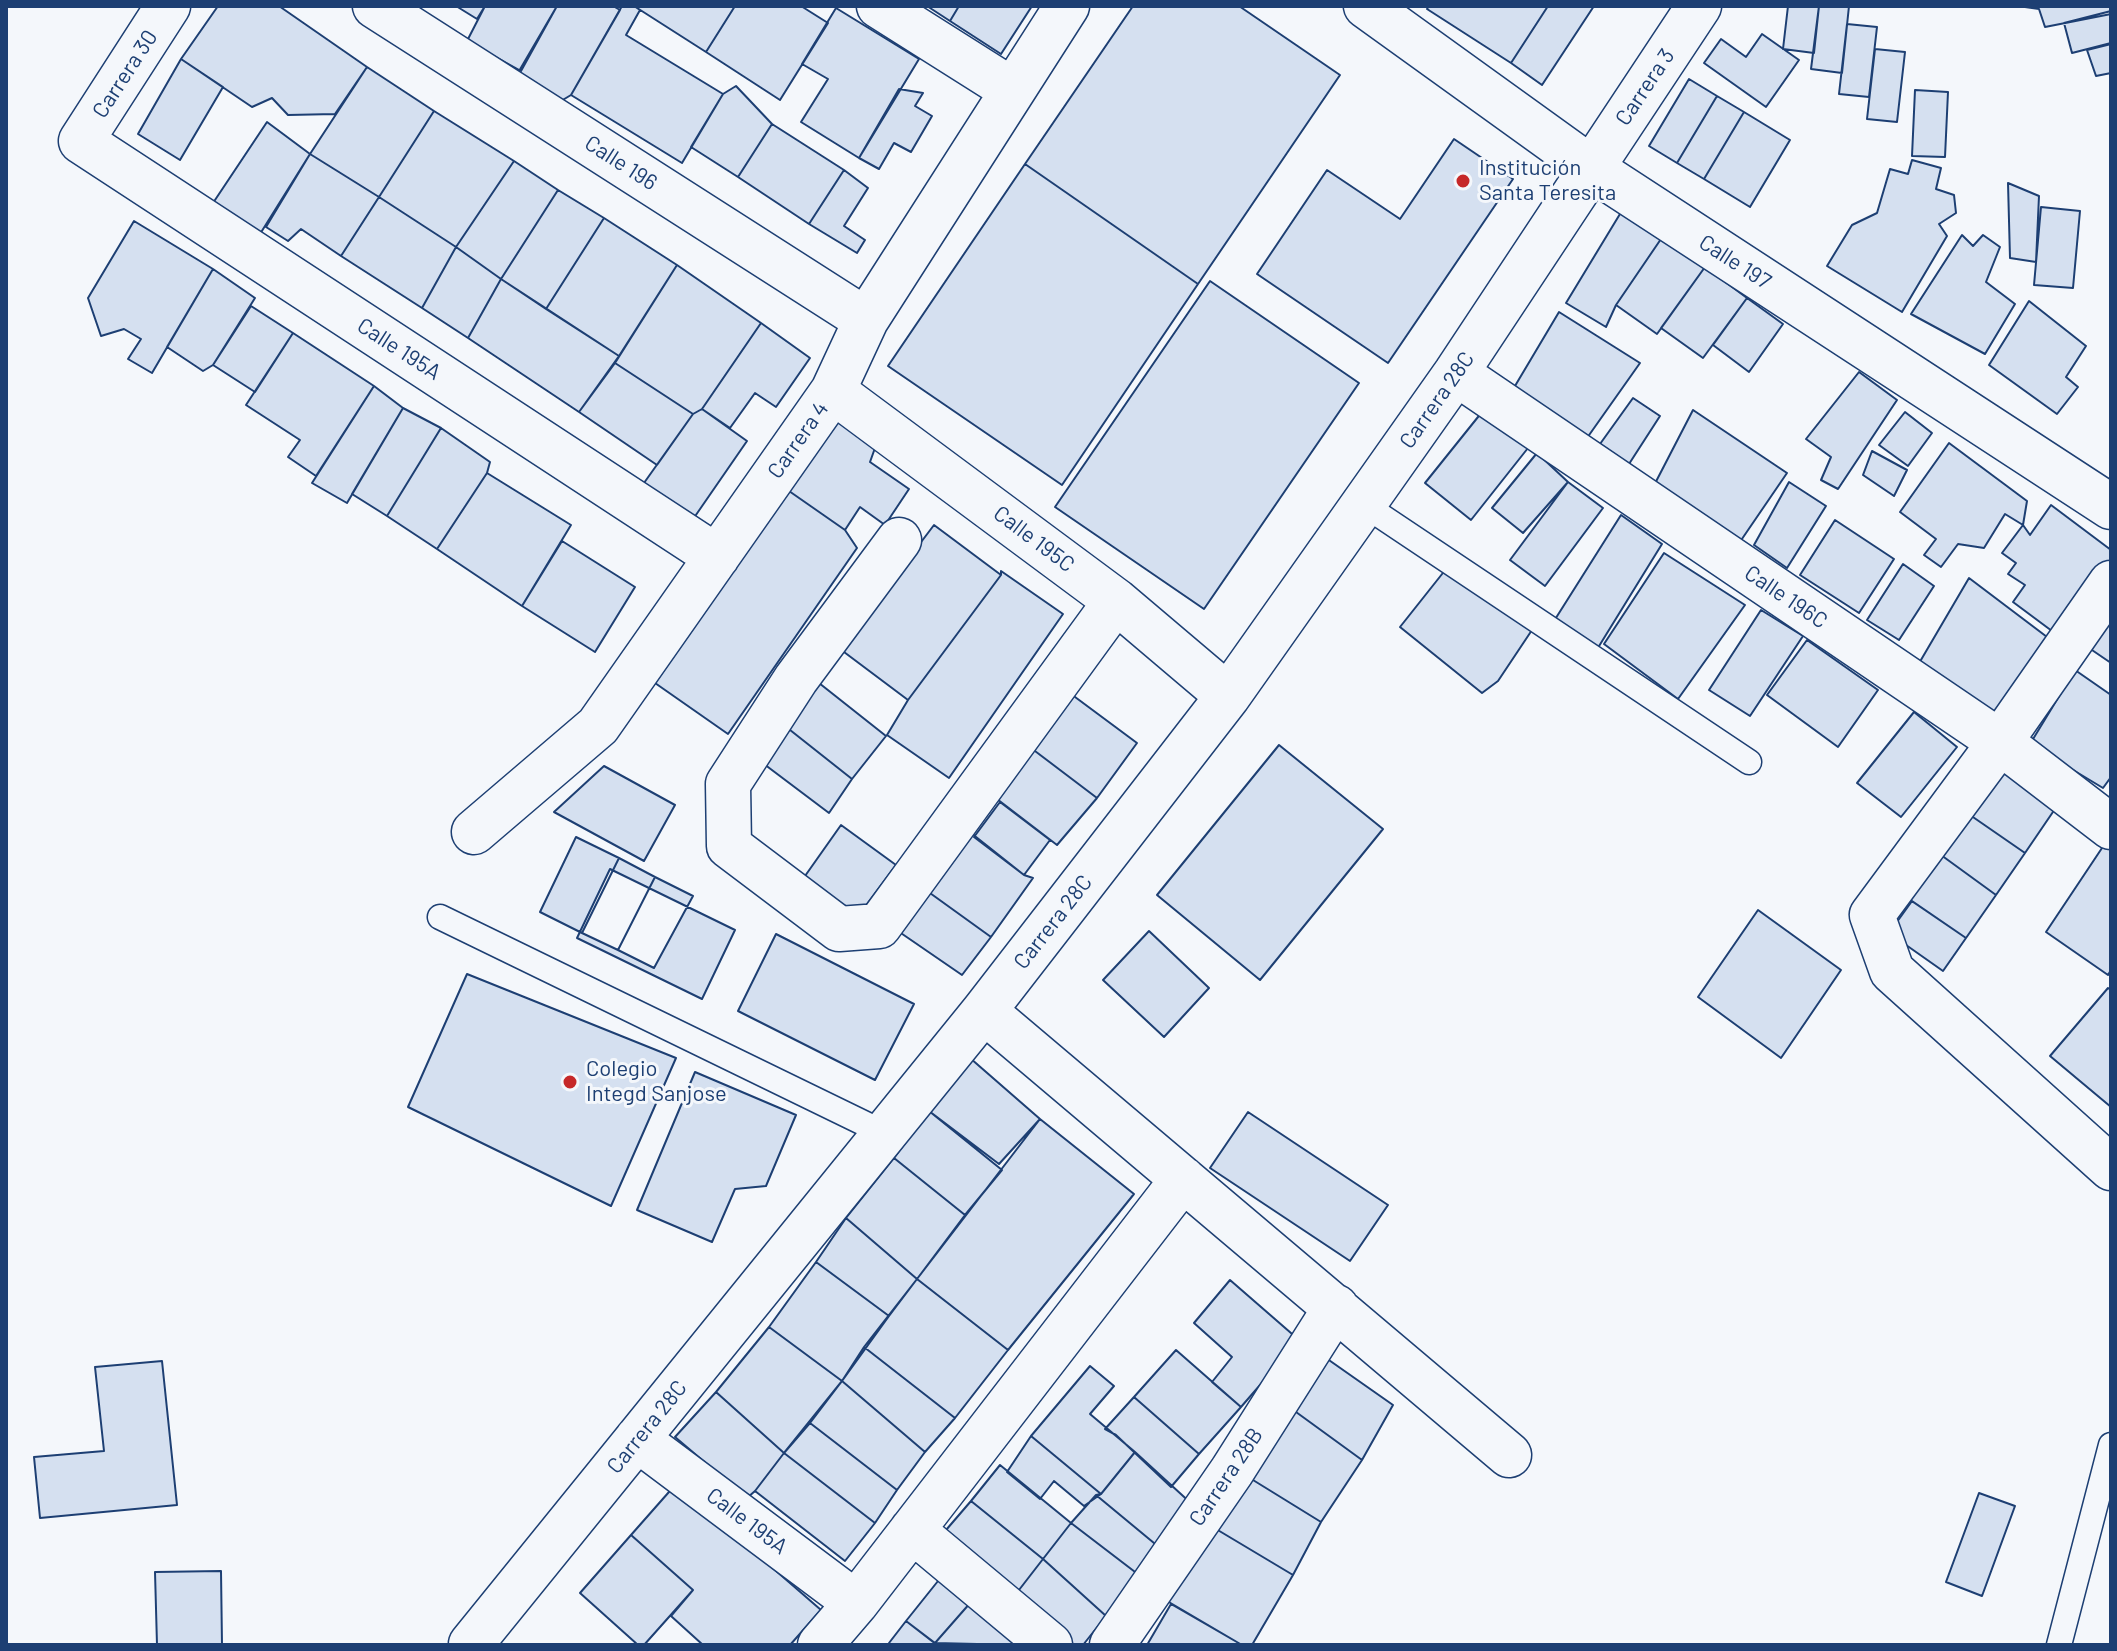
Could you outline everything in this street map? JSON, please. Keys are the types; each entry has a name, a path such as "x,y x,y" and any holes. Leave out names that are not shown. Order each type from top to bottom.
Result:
{"street":[{"name":"Carrera 30","path":"81,141 168,6"},
{"name":"Calle 196","path":"375,6 866,320"},
{"path":"879,6 1012,90"},
{"name":"Carrera 4","path":"474,832 598,726 833,391 866,320 1067,6"},
{"name":"Calle 197","path":"1366,6 1591,168 2111,507"},
{"name":"Carrera 3","path":"1591,168 1699,6"},
{"name":"Calle 195A","path":"81,141 717,557"},
{"name":"Carrera 28C","path":"471,1644 984,1011 1228,696 1456,373 1591,168"},
{"name":"Calle 196C","path":"1456,373 2000,742 2111,827"},
{"name":"Calle 195C","path":"833,391 1116,601 1228,696"},
{"path":"899,540 796,679 728,784 729,846 839,929 879,926 1116,601"},
{"path":"2111,583 2000,742 1872,915 1892,971 2111,1168"},
{"path":"984,1011 1509,1455"},
{"path":"820,1645 856,1603 1183,1179"},
{"name":"Carrera 28B","path":"1112,1645 1232,1471 1336,1307"},
{"name":"Calle 195A","path":"637,1439 856,1603"},
{"path":"912,1530 1050,1645"}],"lane":[{"path":"1363,504 1749,762"},
{"path":"440,917 884,1133"},
{"path":"2059,1645 2111,1445"}],"building":[{"path":"218,6 279,6 367,67 335,114 288,115 272,98 252,107 181,59"},
{"path":"456,6 485,6 477,19"},
{"path":"485,6 557,6 521,71 467,41"},
{"path":"557,6 613,6 620,10 571,95 556,104 515,78"},
{"path":"622,6 634,6 640,10 626,35 723,94 682,163 571,95"},
{"path":"634,6 735,6 706,52"},
{"path":"735,6 801,6 828,23 780,100 706,52"},
{"path":"927,6 959,6 950,21"},
{"path":"959,6 1032,6 1001,54 950,21"},
{"path":"1133,6 1239,6 1340,75 1198,284 1025,164"},
{"path":"1429,6 1548,6 1511,63 1427,9"},
{"path":"1548,6 1594,6 1542,85 1511,63"},
{"path":"1788,6 1819,6 1814,53 1783,49"},
{"path":"1819,6 1849,6 1842,73 1811,69"},
{"path":"2018,6 2111,6 2111,14 2045,27 2039,9"},
{"path":"836,8 919,59 859,158 801,122 828,79 802,64"},
{"path":"2111,11 2111,43 2072,53 2064,23"},
{"path":"1847,24 1877,27 1869,97 1839,94"},
{"path":"1762,34 1799,60 1766,107 1704,63 1721,39 1746,57"},
{"path":"2111,44 2111,73 2096,76 2087,50"},
{"path":"1875,49 1905,52 1897,122 1867,119"},
{"path":"181,59 223,87 180,160 138,134"},
{"path":"367,67 434,111 379,197 310,154"},
{"path":"1689,79 1717,96 1677,163 1649,146"},
{"path":"736,86 772,124 738,177 691,147 723,94"},
{"path":"899,89 923,93 915,106 932,116 911,152 894,143 879,169 859,158"},
{"path":"1915,90 1948,92 1945,157 1912,156"},
{"path":"1717,96 1744,112 1704,179 1677,163"},
{"path":"434,111 514,161 456,247 379,197"},
{"path":"1744,112 1790,140 1750,207 1704,179"},
{"path":"267,122 310,154 260,234 213,203"},
{"path":"772,124 844,170 809,224 738,177"},
{"path":"1454,139 1513,179 1388,363 1257,274 1327,170 1400,219"},
{"path":"310,154 379,197 341,256 301,229 288,241 266,227"},
{"path":"1912,160 1941,168 1936,189 1954,195 1956,213 1939,224 1947,236 1902,312 1827,266 1852,225 1877,213 1890,169 1908,174"},
{"path":"514,161 558,190 501,279 456,247"},
{"path":"1025,164 1198,284 1062,485 888,366"},
{"path":"844,170 868,188 844,226 865,240 857,253 809,224"},
{"path":"2008,183 2039,196 2036,262 2010,258"},
{"path":"558,190 604,218 546,309 501,279"},
{"path":"379,197 456,247 422,308 341,256"},
{"path":"2041,207 2080,211 2073,288 2034,285"},
{"path":"1623,209 1663,236 1616,305 1606,327 1566,303"},
{"path":"604,218 677,265 619,356 546,309"},
{"path":"134,221 213,269 152,373 128,359 141,339 124,329 101,336 88,298"},
{"path":"1962,235 1973,246 1983,235 2000,247 1986,282 2015,304 1985,354 1911,314"},
{"path":"1663,236 1705,267 1657,334 1616,305"},
{"path":"456,247 501,279 468,338 422,308"},
{"path":"677,265 761,323 702,409 693,414 615,363"},
{"path":"1705,267 1747,298 1703,358 1661,328"},
{"path":"213,269 255,298 213,365 203,371 167,347"},
{"path":"501,279 619,356 579,412 468,338"},
{"path":"1210,281 1359,383 1204,609 1055,507"},
{"path":"1747,298 1783,324 1749,372 1713,345"},
{"path":"2029,301 2086,346 2066,377 2078,387 2057,414 1989,365"},
{"path":"251,306 293,333 255,392 213,365"},
{"path":"1559,312 1640,363 1587,438 1512,391"},
{"path":"761,323 810,358 776,407 755,393 730,428 702,409"},
{"path":"293,333 374,386 316,476 288,457 300,440 246,405"},
{"path":"615,363 693,414 657,465 579,412"},
{"path":"1859,372 1897,400 1838,489 1821,480 1831,457 1806,439"},
{"path":"374,386 403,408 347,503 312,483"},
{"path":"1633,398 1660,416 1629,464 1600,444"},
{"path":"403,408 441,428 387,516 352,494"},
{"path":"702,409 747,441 689,525 639,490 693,414"},
{"path":"845,409 880,434 870,462 909,489 885,525 860,507 845,530 789,491"},
{"path":"1693,410 1787,473 1731,555 1648,497"},
{"path":"1482,412 1528,448 1471,520 1425,483"},
{"path":"1905,412 1932,433 1908,466 1879,445"},
{"path":"441,428 490,462 487,473 437,549 387,516"},
{"path":"1949,443 2027,501 2023,525 2005,514 1984,548 1958,544 1941,567 1924,555 1936,539 1900,512"},
{"path":"1872,451 1907,470 1894,496 1863,475"},
{"path":"1537,453 1568,482 1523,533 1492,508"},
{"path":"487,473 571,525 522,606 437,549"},
{"path":"1568,482 1603,508 1545,586 1510,560"},
{"path":"1789,482 1826,506 1787,568 1754,545"},
{"path":"789,491 845,530 857,548 728,734 655,683"},
{"path":"2051,505 2111,550 2111,559 2056,634 2013,602 2025,585 2008,574 2016,563 2002,553 2023,525 2030,535"},
{"path":"1621,515 1662,544 1596,651 1554,621"},
{"path":"1835,520 1894,559 1859,613 1800,575"},
{"path":"934,525 1001,575 908,700 840,649"},
{"path":"562,541 635,587 595,652 522,606"},
{"path":"1664,553 1745,605 1678,699 1604,644"},
{"path":"1450,564 1532,630 1498,681 1482,693 1400,627"},
{"path":"1903,564 1934,586 1899,640 1867,620"},
{"path":"1001,571 1063,614 949,778 887,735 908,700"},
{"path":"1969,578 2051,640 1996,713 1918,665"},
{"path":"1761,610 1803,636 1750,716 1709,690"},
{"path":"2111,615 2111,663 2089,648"},
{"path":"1807,640 1878,690 1838,747 1767,695"},
{"path":"2075,670 2111,695 2111,777 2103,788 2030,744"},
{"path":"819,683 886,736 852,779 785,726"},
{"path":"1071,694 1137,743 1097,798 1031,748"},
{"path":"1914,712 1957,747 1901,817 1857,783"},
{"path":"785,726 852,779 829,813 756,758"},
{"path":"1279,745 1383,829 1260,980 1157,895"},
{"path":"1031,748 1097,798 1057,845 997,799"},
{"path":"604,766 675,805 644,861 554,812"},
{"path":"2003,768 2057,806 2025,853 1970,815"},
{"path":"1000,802 1050,840 1024,875 974,837"},
{"path":"1970,815 2025,853 1996,895 1941,855"},
{"path":"841,825 896,865 858,916 805,876"},
{"path":"966,829 1024,875 1033,878 991,937 923,888"},
{"path":"2110,836 2111,970 2108,975 2046,932"},
{"path":"576,837 619,858 582,933 540,912"},
{"path":"1941,855 1996,895 1966,938 1897,891"},
{"path":"619,858 655,877 618,950 582,933"},
{"path":"610,869 735,930 702,999 577,938"},
{"path":"655,877 693,896 654,968 618,950"},
{"path":"923,888 991,937 962,975 895,929"},
{"path":"1912,901 1966,938 1943,971 1889,933"},
{"path":"1758,910 1841,970 1781,1058 1698,997"},
{"path":"1149,931 1209,988 1164,1037 1103,980"},
{"path":"776,934 914,1004 875,1080 738,1011"},
{"path":"467,974 676,1058 611,1206 408,1107"},
{"path":"2108,988 2111,990 2111,1107 2050,1056"},
{"path":"970,1058 1040,1119 999,1164 929,1111"},
{"path":"695,1072 796,1115 766,1186 735,1189 712,1242 637,1210"},
{"path":"929,1111 1002,1170 965,1215 894,1158"},
{"path":"1248,1112 1388,1205 1350,1261 1210,1168"},
{"path":"1040,1119 1134,1194 1008,1350 917,1279"},
{"path":"894,1158 965,1215 917,1279 846,1218"},
{"path":"846,1218 917,1279 889,1316 816,1262"},
{"path":"816,1262 889,1316 842,1381 769,1327"},
{"path":"917,1279 1008,1350 955,1418 864,1347"},
{"path":"1230,1280 1299,1340 1241,1407 1212,1382 1232,1357 1194,1323"},
{"path":"769,1327 842,1381 784,1453 716,1392"},
{"path":"864,1347 955,1418 925,1452 842,1381"},
{"path":"1176,1350 1241,1407 1199,1454 1134,1397"},
{"path":"1326,1358 1393,1405 1362,1460 1285,1404"},
{"path":"162,1361 177,1505 40,1518 34,1457 104,1451 95,1367"},
{"path":"1090,1366 1114,1386 1090,1414 1135,1452 1101,1494 1031,1436"},
{"path":"842,1381 925,1452 897,1490 810,1423"},
{"path":"716,1392 784,1453 747,1498 675,1437"},
{"path":"1134,1397 1199,1454 1171,1487 1116,1435 1105,1429"},
{"path":"1285,1404 1362,1460 1321,1522 1240,1472"},
{"path":"810,1423 897,1490 875,1523 784,1453"},
{"path":"1031,1436 1101,1494 1084,1506 1054,1481 1040,1499 1007,1472"},
{"path":"1135,1452 1194,1506 1160,1548 1096,1495 1101,1494"},
{"path":"784,1453 875,1523 845,1561 755,1491"},
{"path":"1000,1465 1071,1523 1043,1559 971,1501"},
{"path":"1240,1472 1321,1522 1293,1575 1206,1523"},
{"path":"676,1484 821,1610 790,1645 703,1645 671,1616 693,1590 631,1535"},
{"path":"1979,1493 2015,1506 1982,1596 1946,1582"},
{"path":"1096,1495 1160,1548 1139,1575 1071,1523"},
{"path":"971,1501 1043,1559 1012,1599 940,1537"},
{"path":"1071,1523 1139,1575 1106,1616 1043,1559"},
{"path":"1206,1523 1293,1575 1252,1645 1242,1645 1162,1598"},
{"path":"631,1535 693,1590 644,1645 638,1645 580,1593"},
{"path":"1043,1559 1106,1616 1083,1645 1069,1645 1012,1599"},
{"path":"221,1571 222,1645 157,1645 155,1572"},
{"path":"942,1576 971,1602 935,1643 906,1621"},
{"path":"971,1602 1019,1645 935,1643"},
{"path":"1171,1604 1242,1645 1147,1645"},
{"path":"906,1621 937,1645 889,1643"}],"place":[{"name":"Institución Santa Teresita","path":"1463,181"},
{"name":"Colegio Integd Sanjose","path":"570,1082"}]}
